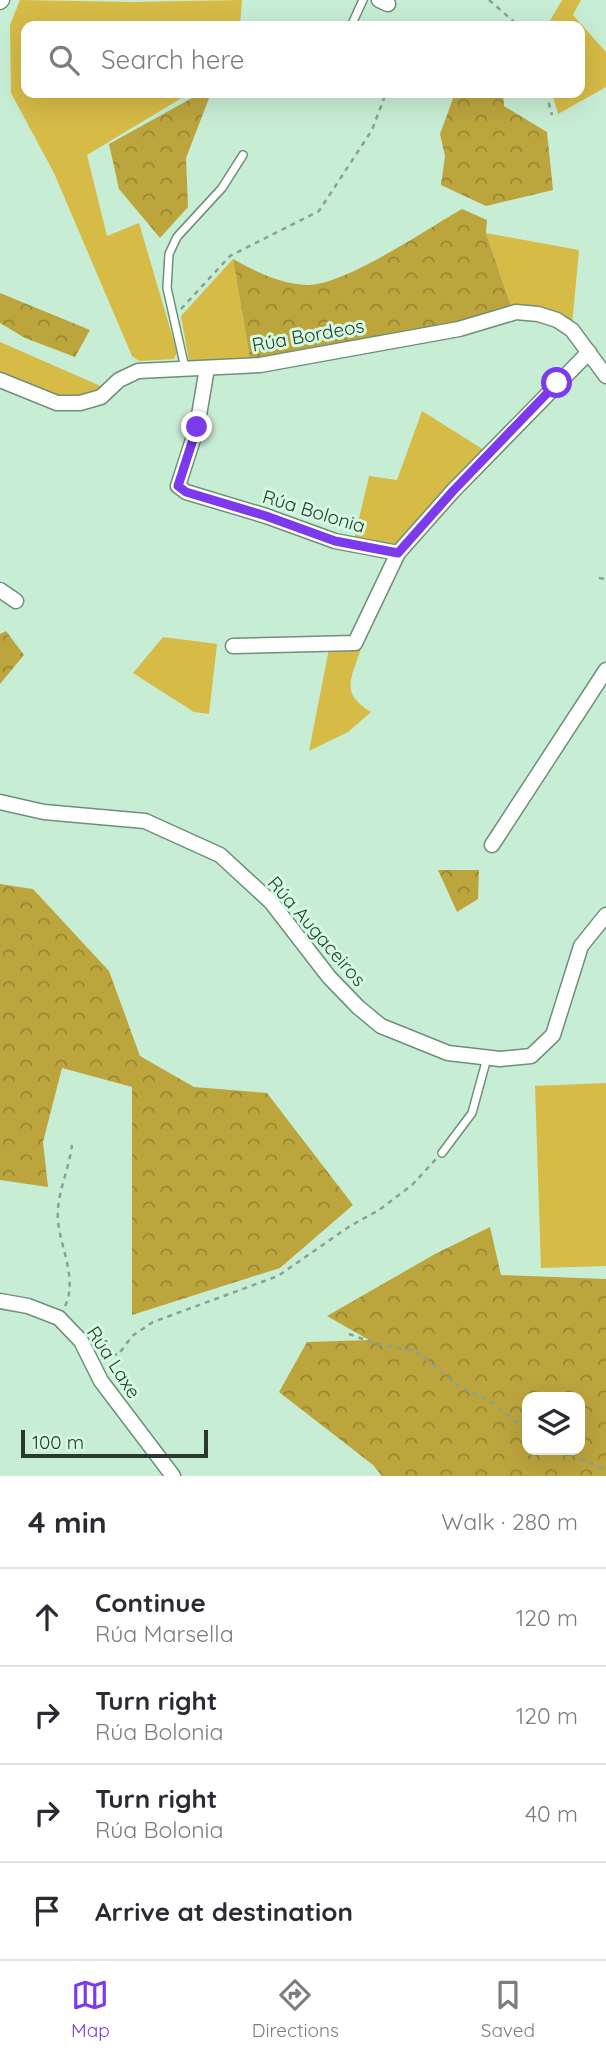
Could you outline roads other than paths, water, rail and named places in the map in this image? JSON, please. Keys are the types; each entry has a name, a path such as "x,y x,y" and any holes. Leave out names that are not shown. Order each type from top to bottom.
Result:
{"street":[{"name":"Rúa Bordeos","path":"0,380 57,404 80,403 101,397 119,380 138,371 260,365 459,329 516,312 538,314 557,320 572,330 606,376"},
{"path":"233,646 355,643 398,553 453,491 589,352"},
{"name":"Rúa Bolonia","path":"207,368 197,427 178,486 186,492 266,516 335,541 398,553"},
{"path":"0,590 16,601"},
{"path":"492,845 606,670"},
{"name":"Rúa Augaceiros","path":"0,802 44,812 145,821 220,855 271,902 329,977 358,1007 381,1026 448,1053 487,1058 531,1056 553,1035 581,946 606,915"},
{"name":"Rúa Laxe","path":"0,1301 28,1306 60,1318 81,1341 101,1381 173,1476"}],"lane":[{"path":"353,21 363,0"},
{"path":"185,369 167,288 169,254 183,230 222,188 243,155"},
{"path":"442,1153 472,1114 487,1058"}]}
